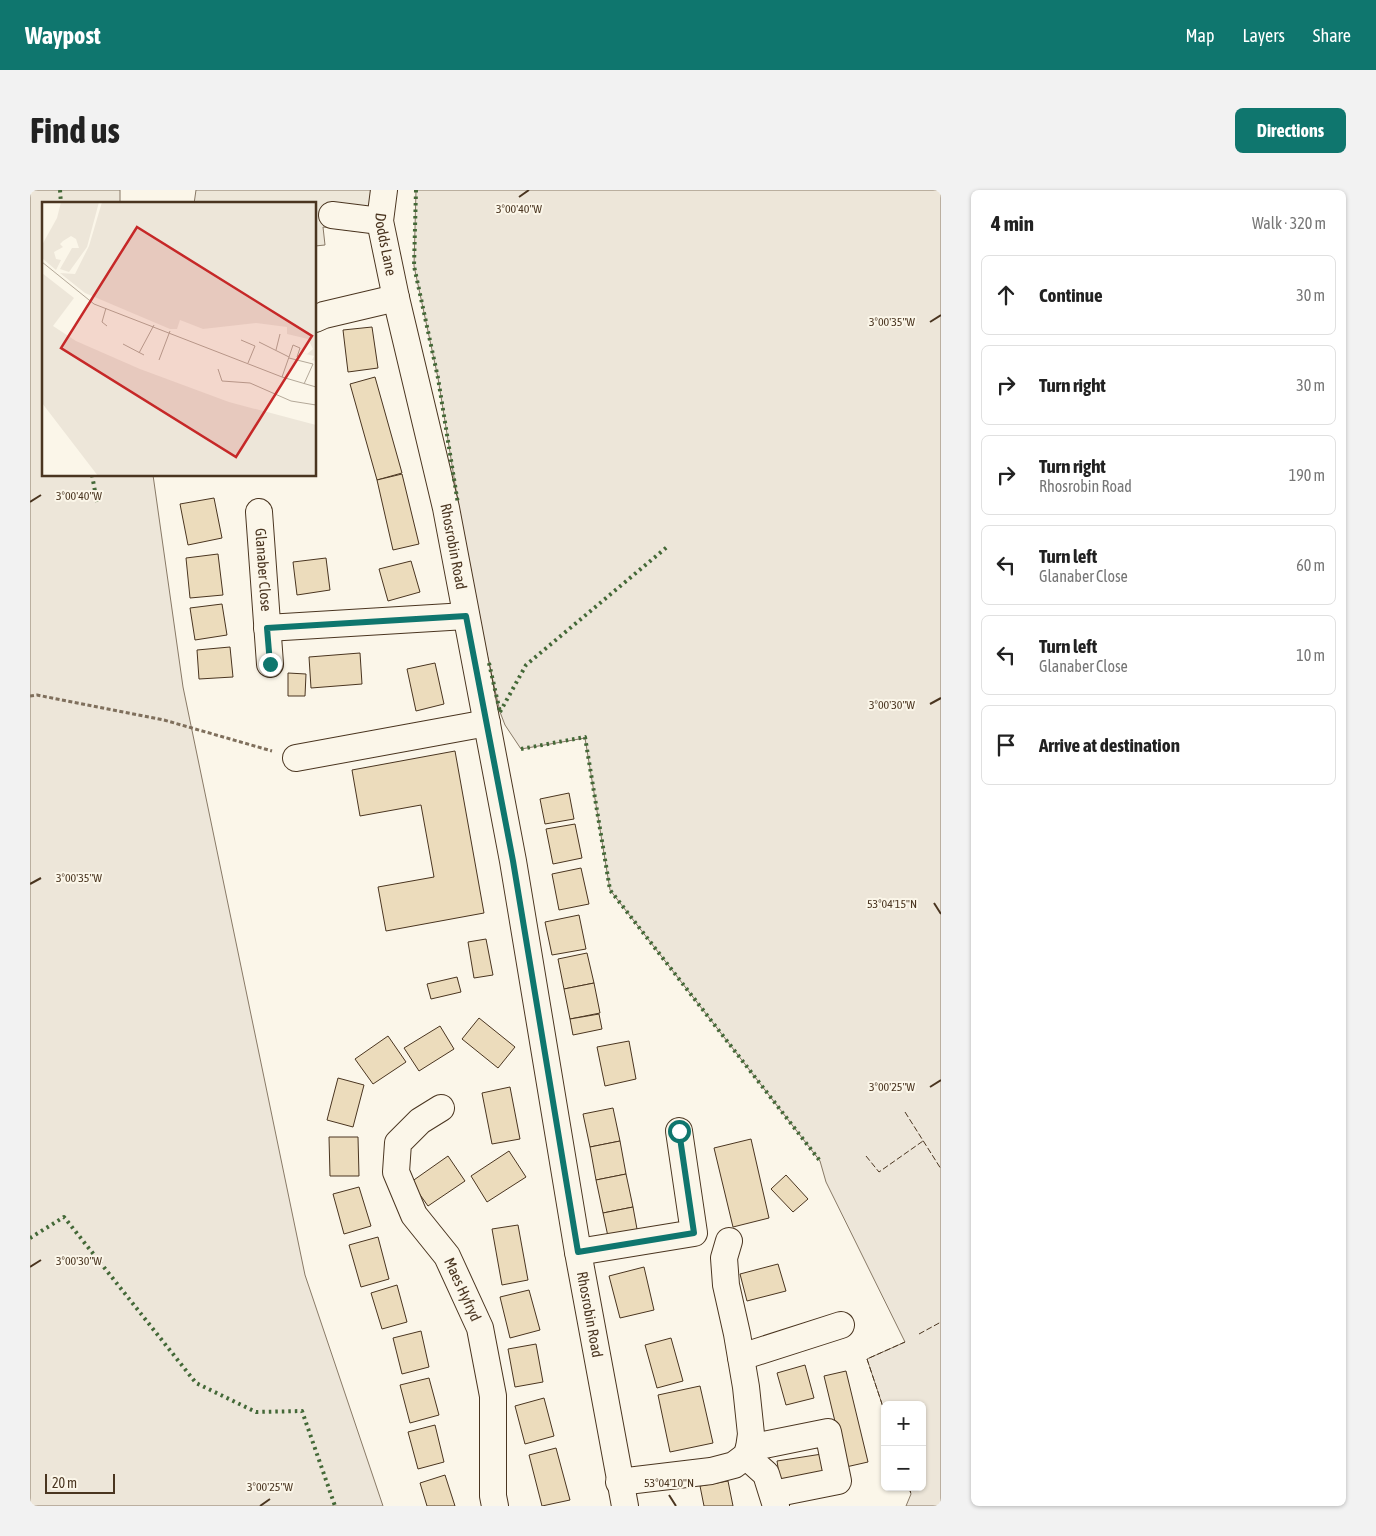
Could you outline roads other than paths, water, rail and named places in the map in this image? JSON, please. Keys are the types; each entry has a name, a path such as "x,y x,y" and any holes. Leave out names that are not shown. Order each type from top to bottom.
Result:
{"street":[{"name":"Dodds Lane","path":"384,190 380,221 396,298"},
{"path":"332,215 380,221"},
{"path":"316,319 396,298"},
{"name":"Rhosrobin Road","path":"396,298 446,508 487,723 513,861 578,1252 622,1494"},
{"name":"Glanaber Close","path":"259,512 270,664"},
{"name":"Glanaber Close","path":"267,628 466,616"},
{"path":"296,758 487,723"},
{"name":"Maes Hyfryd","path":"442,1108 420,1121 398,1143 396,1172 414,1216 447,1256 480,1328 493,1396 493,1496 495,1506"},
{"path":"578,1252 694,1233 679,1131"},
{"path":"622,1494 734,1465 748,1452 828,1432 838,1481 774,1500 766,1474 748,1452 751,1434 741,1357 726,1285 724,1258 729,1241"},
{"path":"741,1357 841,1325"}]}
